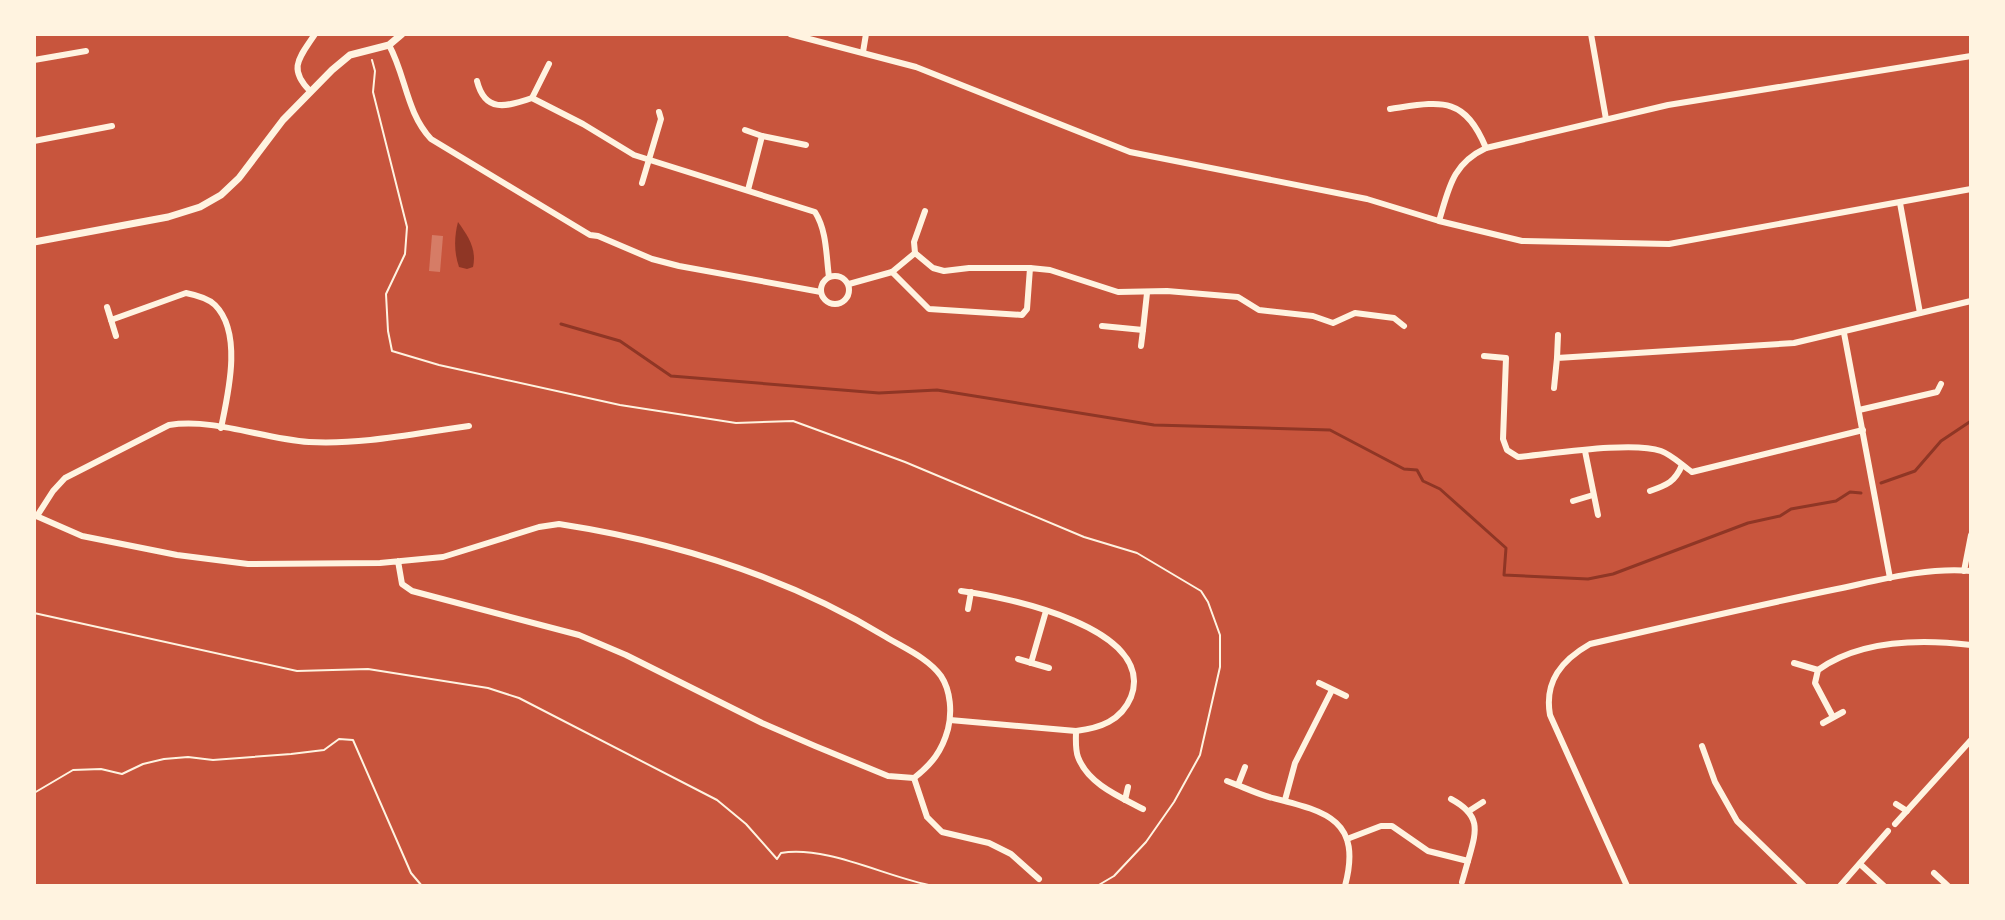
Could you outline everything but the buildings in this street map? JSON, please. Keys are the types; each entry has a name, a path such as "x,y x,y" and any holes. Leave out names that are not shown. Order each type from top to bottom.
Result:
{"street":[{"path":"310,91 297,74 297,65 315,34"},
{"path":"34,242 168,217 200,207 221,195 239,178 283,120 350,55 389,45 402,34"},
{"path":"790,34 916,67 1130,152 1367,199 1439,221 1522,241 1669,244 1971,189"},
{"path":"863,52 866,34"},
{"path":"1591,34 1606,119"},
{"path":"389,45 399,64 415,118 431,139 590,235 652,259 821,292"},
{"path":"34,60 86,51"},
{"path":"1439,221 1458,167 1470,155 1486,148 1668,105 1971,56"},
{"path":"532,98 549,64"},
{"path":"477,81 480,94 487,101 504,106 532,98 634,155 815,212 825,238 829,277"},
{"path":"1405,96 1406,107"},
{"path":"1390,109 1440,102 1450,105 1478,128 1486,148"},
{"path":"642,183 661,119 659,112"},
{"path":"34,141 112,126"},
{"path":"745,130 806,145"},
{"path":"748,190 762,136"},
{"path":"1900,203 1920,313"},
{"path":"925,211 914,242 915,253 933,268 944,271 969,268 1050,270 1118,292 1167,291 1238,297 1259,310 1313,316 1333,323 1355,313 1394,318 1404,326"},
{"path":"849,284 892,272 915,253"},
{"path":"892,272 929,309 1022,315 1027,309 1030,268"},
{"path":"829,277 842,277 849,284 849,295 838,305 827,302 821,292 823,282 829,277"},
{"path":"111,320 186,293 213,303 222,314 230,341 231,380 221,428"},
{"path":"1141,346 1147,293"},
{"path":"1557,358 1794,343 1971,301"},
{"path":"107,307 116,336"},
{"path":"1102,326 1143,330"},
{"path":"1844,333 1890,578"},
{"path":"1554,388 1558,335"},
{"path":"1484,356 1506,358 1503,439 1507,450 1518,457 1651,449 1669,455 1692,472 1863,430"},
{"path":"1859,410 1937,392 1941,384"},
{"path":"398,561 402,584 412,591 579,635 762,723 888,776 914,778 930,766 941,750 950,720 950,701 941,676 920,657 806,594 758,574 678,548 559,524 539,527 443,557 286,564 213,560 82,536 35,515 65,478 169,425 186,423 311,442 346,441 469,426"},
{"path":"449,429 451,440"},
{"path":"1585,451 1598,515"},
{"path":"1650,491 1669,485 1682,465"},
{"path":"1573,501 1593,495"},
{"path":"1627,886 1550,715 1547,701 1550,684 1559,668 1590,644 1890,578 1968,571 1971,535"},
{"path":"950,720 1076,731 1097,729 1113,721 1126,707 1132,692 1133,671 1123,652 1111,639 1046,611 998,596 961,591"},
{"path":"968,609 971,592"},
{"path":"1031,663 1046,611"},
{"path":"1833,717 1815,683 1818,670 1835,658 1913,642 1971,645"},
{"path":"1018,659 1049,668"},
{"path":"1794,663 1818,670"},
{"path":"1319,683 1346,696"},
{"path":"1285,800 1295,763 1332,690"},
{"path":"1823,723 1843,712"},
{"path":"1076,731 1077,754 1085,770 1103,787 1143,809"},
{"path":"1895,824 1971,740"},
{"path":"1702,746 1715,782 1737,821 1804,886"},
{"path":"1965,747 1971,753"},
{"path":"1238,785 1245,767"},
{"path":"914,778 927,817 942,832 989,843 1011,854 1039,879"},
{"path":"1227,781 1308,806 1326,815 1347,839 1351,854 1345,886"},
{"path":"1125,800 1128,787"},
{"path":"1451,799 1469,811 1474,820 1475,836 1462,882"},
{"path":"1469,811 1483,802"},
{"path":"1896,804 1907,811"},
{"path":"1347,839 1381,826 1392,826 1428,851 1468,861"},
{"path":"1840,886 1888,831"},
{"path":"1860,864 1884,886"},
{"path":"1934,873 1946,885"}],"path":[{"path":"371,60 375,71 373,92 407,227 405,254 386,294 392,351 439,365 620,405 736,423 793,421 905,462 1084,537 1137,553 1201,591 1220,635 1220,667 1200,755 1174,802 1146,842 1114,876 1097,886"},
{"path":"34,613 297,671 368,669 488,688 519,698 717,800 746,824 777,859 781,853 793,851 833,858 934,886"},
{"path":"34,793 73,770 101,769 122,774 164,759 188,757 213,760 291,754 324,750 339,739 353,740 411,873 422,886"}],"shaded area":[{"path":"458,222 473,249 473,267 467,269 459,267 456,256"}],"waterway":[{"path":"561,324 620,341 671,376 879,393 937,390 1154,425 1330,430 1404,469 1417,470 1423,481 1440,489 1506,548 1504,575 1588,579 1613,574 1748,523 1780,516 1791,509 1836,501 1850,492 1861,493"},
{"path":"1881,483 1915,471 1941,441 1971,421"}]}
